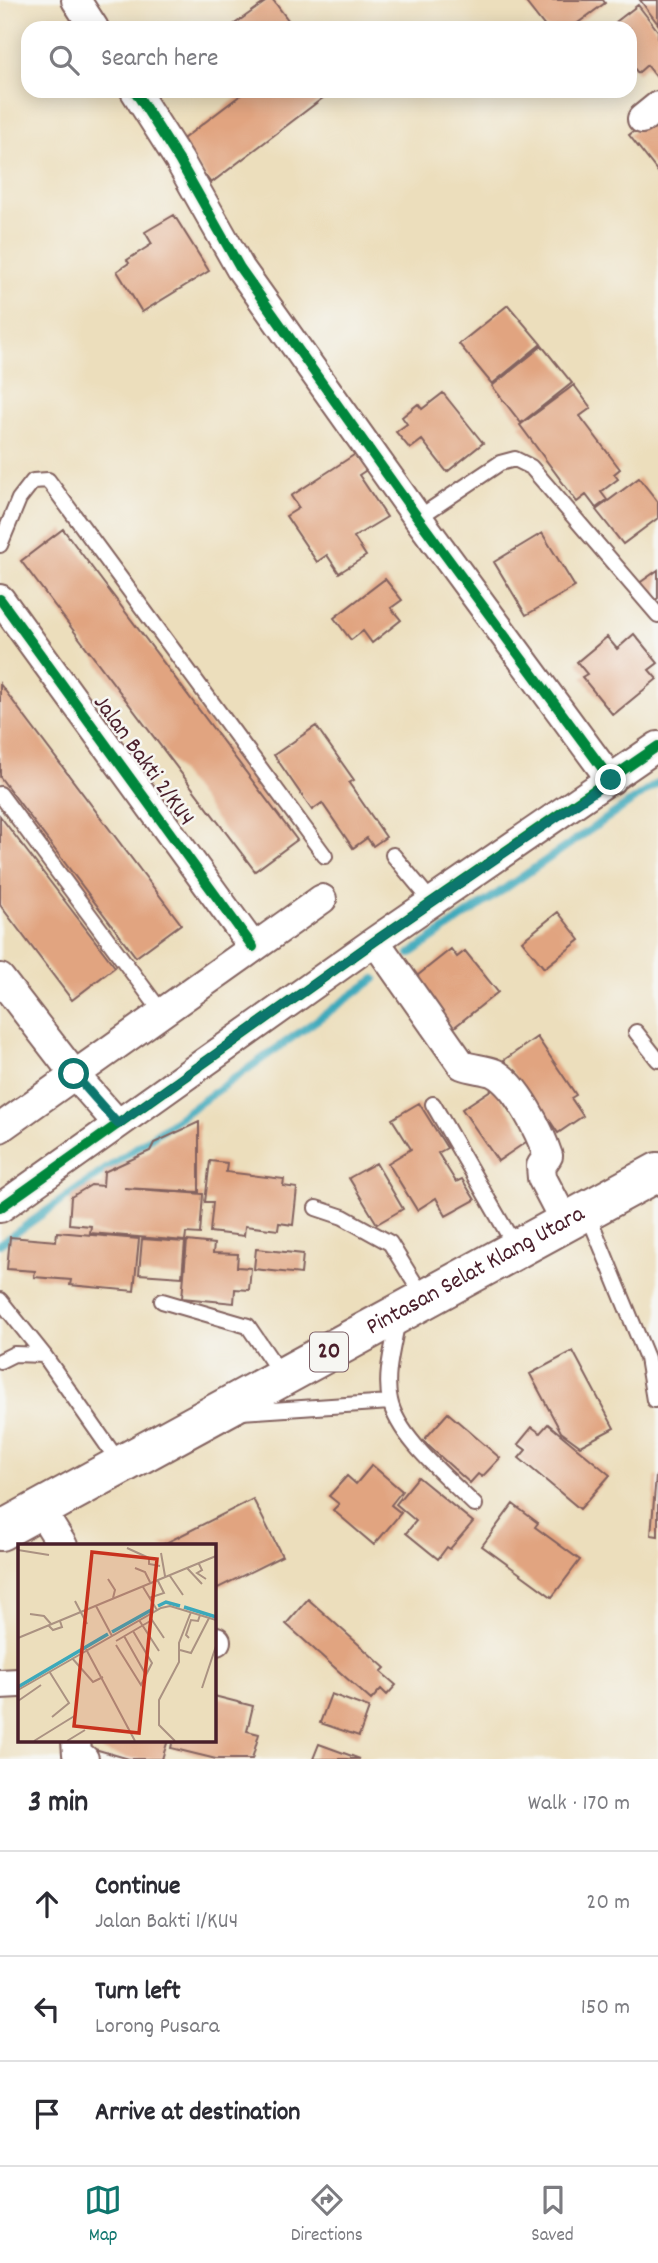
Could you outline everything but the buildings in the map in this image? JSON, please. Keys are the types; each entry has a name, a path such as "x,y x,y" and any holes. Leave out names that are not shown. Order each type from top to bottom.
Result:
{"highway":[{"name":"Pintasan Selat Klang Utara","path":"0,1531 658,1172"}],"street":[{"path":"76,0 90,21"},
{"path":"139,98 179,160 240,268 418,518 611,780"},
{"name":"Jalan Bakti 2/KU4","path":"0,599 253,947"},
{"path":"0,1208 375,941 658,746"},
{"path":"0,1128 322,899"},
{"path":"375,941 462,1065 491,1072 505,1080 541,1135 548,1156 541,1166 542,1178 576,1217"},
{"path":"0,978 74,1074 118,1124"},
{"path":"40,1509 62,1544"},
{"path":"0,1684 18,1683"},
{"path":"76,1742 77,1754 83,1759"}],"lane":[{"path":"418,518 500,463 515,459 531,467 658,615"},
{"path":"0,545 19,499 33,481 48,480 325,856"},
{"path":"0,794 163,1013"},
{"path":"393,855 432,902"},
{"path":"636,1032 658,1060"},
{"path":"433,1104 517,1249"},
{"path":"316,1208 343,1217 390,1243 412,1306 389,1381 390,1402 411,1440 475,1504"},
{"path":"576,1217 647,1358 653,1400"},
{"path":"0,1300 44,1355 121,1466"},
{"path":"162,1301 248,1326 283,1377"},
{"path":"0,1361 14,1354 44,1355"},
{"path":"216,1414 390,1402"}],"waterway":[{"path":"410,954 658,783"},
{"path":"0,1244 375,979"}],"cycle path":[{"path":"139,98 179,160 240,268 418,518 611,780"},
{"path":"0,599 253,947"},
{"path":"0,1208 375,941 658,746"}],"route":[{"path":"74,1074 118,1124 375,941 611,780"}]}
